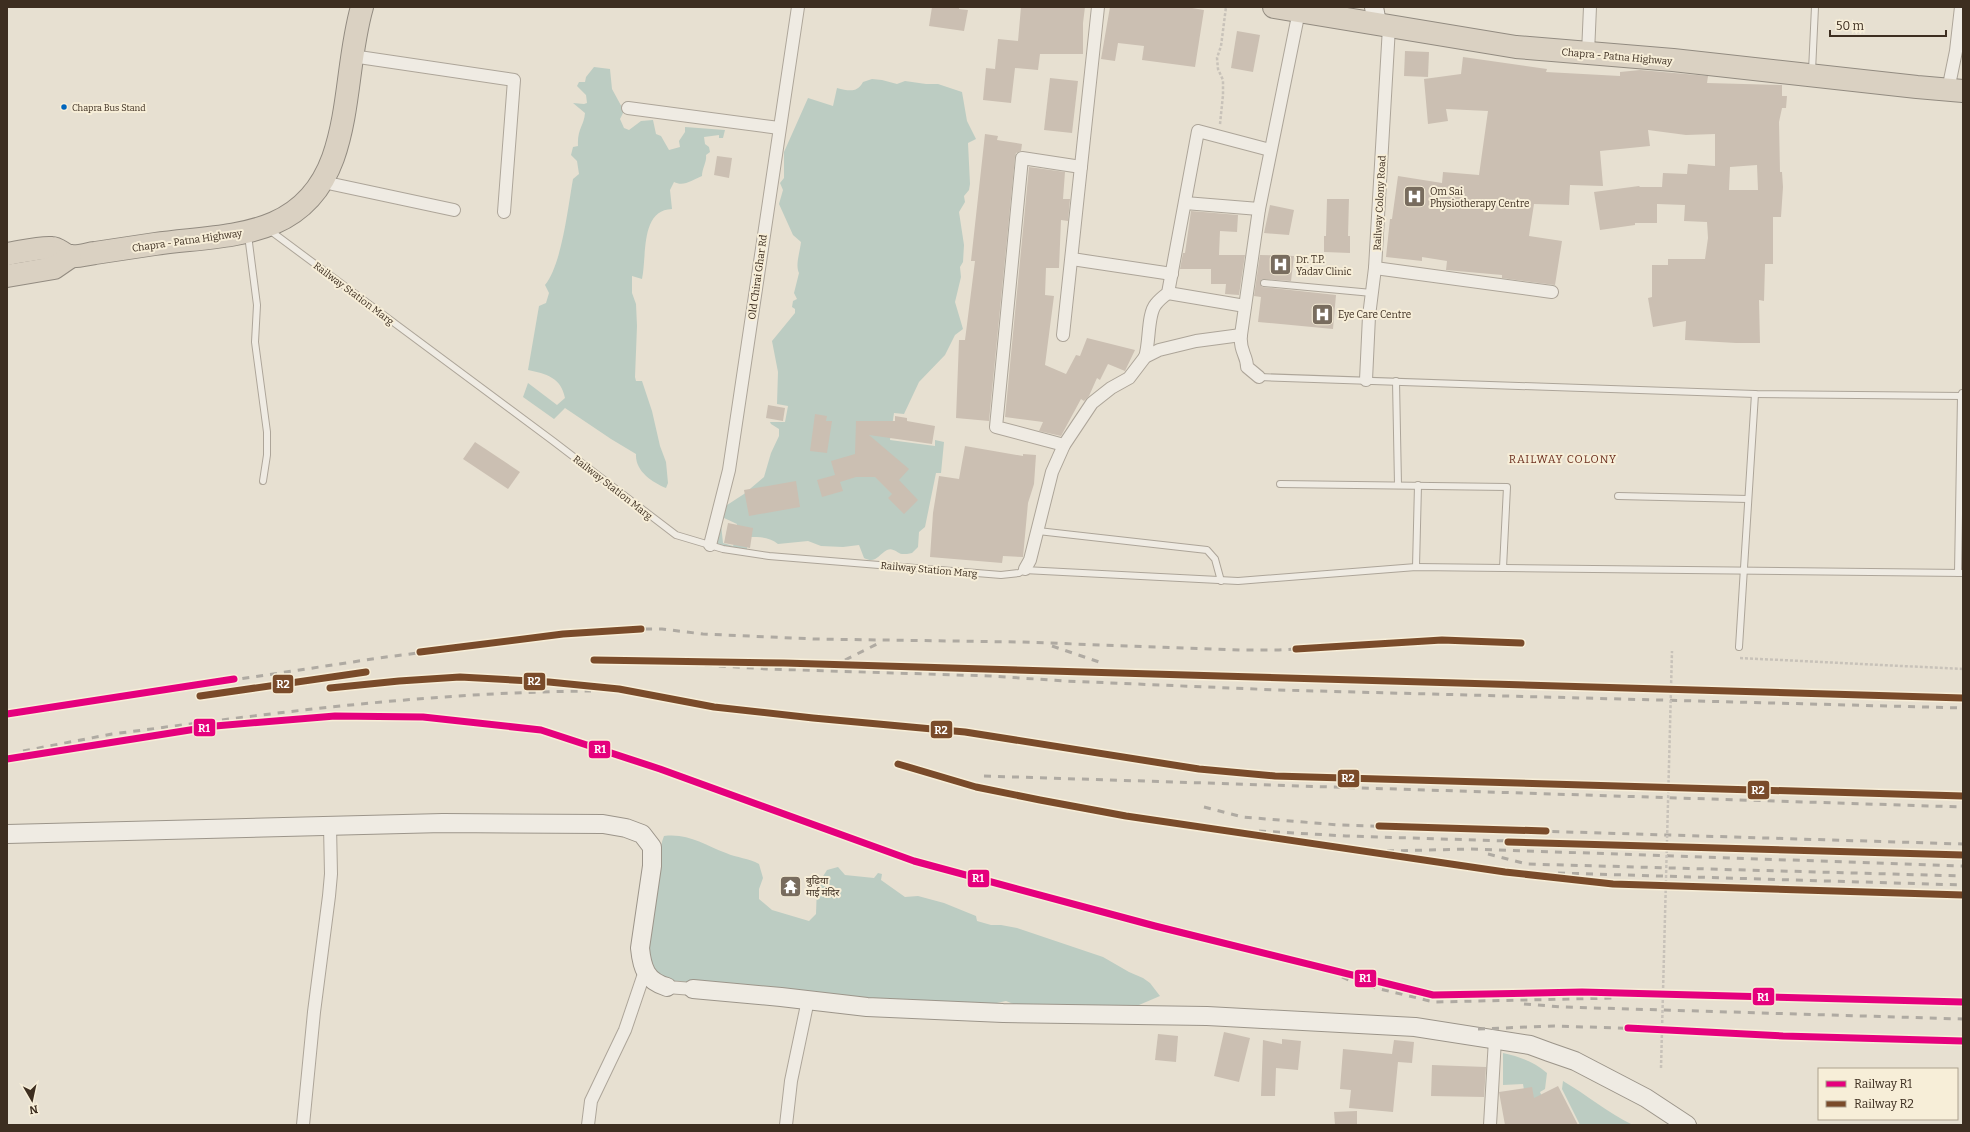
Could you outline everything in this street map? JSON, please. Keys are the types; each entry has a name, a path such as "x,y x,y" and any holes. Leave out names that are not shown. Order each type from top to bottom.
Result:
{"highway":[{"name":"Chapra - Patna Highway","path":"7,276 54,268 70,257 163,243 227,237 257,229 286,217 306,201 323,182 333,158 341,129 352,56 362,7"},
{"name":"Chapra - Patna Highway","path":"1274,7 1380,19 1516,47 1674,60 1812,76 1955,90"},
{"path":"7,254 53,248 70,257"}],"street":[{"name":"Old Chirai Ghar Rd","path":"710,545 729,470 798,7"},
{"path":"1063,335 1098,7"},
{"path":"1588,53 1590,7"},
{"path":"1955,90 1956,51 1961,7"},
{"path":"1259,377 1247,367 1247,362 1240,349 1241,334 1259,209 1299,11"},
{"name":"Railway Colony Road","path":"1366,380 1375,268 1380,19"},
{"path":"352,56 514,80 504,212"},
{"path":"628,108 780,128"},
{"path":"1025,569 1030,560 1052,472 1064,445 1092,403 1111,388 1129,378 1145,357 1148,348 1149,326 1155,304 1168,293 1198,131 1270,150"},
{"path":"1064,445 996,427 1022,158 1081,167"},
{"path":"323,182 454,210"},
{"path":"1185,203 1259,209"},
{"path":"1072,259 1172,274"},
{"path":"1375,268 1552,292"},
{"path":"1168,293 1245,306"},
{"path":"1145,357 1159,350 1196,341 1241,334"},
{"path":"7,834 443,823 603,824 626,828 642,834 652,846 653,856 640,948 641,960 645,971 651,980 657,984 693,990 808,1000 867,1007 971,1012 1207,1016 1415,1027 1530,1045 1575,1062 1646,1098 1687,1125"},
{"path":"303,1125 314,1012 331,874 330,826"},
{"path":"588,1125 591,1101 625,1030 645,971"},
{"path":"786,1125 791,1081 808,1000"},
{"path":"1490,1125 1495,1039"}],"lane":[{"path":"1812,76 1815,7"},
{"path":"257,229 257,305 255,342 267,432 267,456 262,481"},
{"name":"Railway Station Marg","path":"257,229 553,441 664,528 676,535 738,552 769,556 1001,575 1011,575 1025,569 1221,581 1272,579 1416,567 1744,572 1961,573"},
{"path":"1264,283 1372,293"},
{"path":"1259,377 1755,394 1962,395 1961,573"},
{"path":"1396,381 1398,485"},
{"path":"1739,648 1755,394"},
{"path":"1280,484 1507,487 1502,568"},
{"path":"1416,567 1418,485"},
{"path":"1618,496 1748,499"},
{"path":"1038,530 1207,550 1215,559 1221,581"}],"path":[{"path":"1217,136 1224,95 1223,80 1218,69 1218,58 1226,7"},
{"path":"1739,648 1740,658 1963,670"},
{"path":"1661,1068 1672,651"}],"shaded area":[{"path":"594,67 610,69 612,89 624,111 620,119 624,128 629,130 641,121 653,120 656,134 661,136 669,150 680,147 679,141 685,132 685,127 725,130 723,138 719,138 719,135 704,137 705,144 709,147 710,152 706,155 702,176 681,184 674,182 670,190 672,209 662,211 655,217 650,226 645,247 642,279 632,276 632,293 636,304 637,326 635,377 636,381 642,381 652,411 660,446 666,462 668,483 666,488 655,483 641,471 636,460 636,454 565,408 554,419 523,397 528,383 557,405 565,398 560,385 556,381 547,375 528,370 539,306 546,303 549,293 545,285 556,264 564,235 573,179 579,174 577,161 571,155 573,147 578,146 578,140 585,113 573,103 587,103 586,95 577,86 579,82 585,82 586,77"},
{"path":"872,79 897,84 905,81 938,84 962,92 967,121 976,139 968,143 970,184 969,190 964,196 965,202 959,212 964,245 963,262 960,267 961,277 955,302 963,329 955,335 945,355 919,382 904,414 894,413 890,440 935,446 935,440 944,442 941,473 936,473 925,527 919,532 918,547 912,553 902,554 889,549 877,558 868,560 864,558 859,545 843,547 821,546 808,541 778,544 761,537 749,537 747,541 747,551 738,551 716,544 721,524 723,543 733,546 734,544 737,524 724,518 724,507 744,494 764,477 771,453 779,436 779,429 770,422 785,422 788,406 777,404 778,372 772,341 795,313 795,309 792,307 793,301 797,299 794,293 799,273 798,262 801,242 793,235 779,204 783,190 780,183 784,178 784,152 808,98 833,106 837,88 855,90 861,86 863,82"},
{"path":"664,836 681,836 696,840 730,855 751,860 759,864 763,878 759,889 759,899 772,910 809,921 816,914 817,886 827,870 838,867 845,875 874,878 878,873 882,874 881,880 905,897 918,896 944,903 976,916 977,921 991,925 1017,928 1103,957 1143,978 1150,983 1160,996 1139,1005 1121,1008 1016,1005 1006,1001 992,1004 898,1001 664,982 645,957 660,869 661,846"},
{"path":"1503,1053 1537,1065 1547,1073 1545,1089 1540,1092 1551,1117 1524,1090 1523,1084 1503,1085"},
{"path":"1563,1081 1633,1125 1580,1125 1562,1089"}],"building":[{"path":"932,7 959,7 959,9 968,10 964,31 929,26"},
{"path":"1021,7 1085,7 1083,23 1083,54 1040,54 1038,70 1015,68 1011,103 983,100 986,68 995,69 998,39 1018,41"},
{"path":"1110,7 1186,7 1204,10 1195,67 1142,60 1144,46 1118,43 1115,61 1101,59"},
{"path":"1237,31 1260,35 1253,72 1231,68"},
{"path":"1405,51 1429,52 1428,77 1404,76"},
{"path":"1463,57 1547,69 1546,72 1620,76 1620,72 1640,70 1708,76 1707,83 1782,85 1782,96 1787,96 1786,108 1782,108 1779,122 1780,172 1782,172 1783,187 1781,217 1773,217 1773,264 1765,264 1764,301 1759,300 1760,343 1685,340 1686,321 1653,327 1648,298 1652,297 1652,265 1668,265 1668,259 1705,259 1708,238 1707,222 1684,221 1685,205 1657,204 1657,223 1635,223 1635,225 1600,230 1594,192 1639,186 1662,187 1663,173 1687,174 1688,164 1715,166 1715,134 1686,135 1648,130 1650,146 1600,151 1603,186 1570,185 1569,205 1534,204 1529,236 1562,241 1555,285 1502,278 1502,275 1446,270 1447,261 1422,257 1422,261 1386,257 1390,219 1392,219 1398,176 1442,183 1443,172 1479,175 1488,111 1446,109 1448,121 1428,124 1424,79 1461,74","holes":["1757,165 1758,190 1729,190 1730,167"]},
{"path":"1050,78 1078,81 1072,133 1044,130"},
{"path":"985,134 998,136 997,140 1022,144 1021,151 1016,153 1015,157 989,421 956,418 959,340 965,340 975,261 971,261"},
{"path":"717,156 732,158 729,178 714,175"},
{"path":"1029,167 1065,172 1063,199 1070,199 1068,221 1061,220 1059,268 1046,268 1045,295 1054,296 1045,365 1066,374 1076,355 1080,356 1087,338 1135,350 1125,371 1108,364 1100,380 1097,378 1089,396 1084,401 1081,399 1061,436 1039,431 1043,422 1005,417"},
{"path":"1327,199 1349,199 1348,236 1350,236 1350,253 1324,252"},
{"path":"1270,205 1294,210 1289,235 1264,233"},
{"path":"1191,211 1238,215 1237,232 1220,231 1219,255 1245,255 1239,295 1225,294 1226,284 1211,284 1211,269 1180,269 1183,253 1185,253"},
{"path":"1260,255 1294,256 1291,281 1262,279 1260,283 1262,287 1336,295 1333,329 1258,322 1261,297 1254,296"},
{"path":"768,405 785,408 783,421 766,418"},
{"path":"815,414 827,416 826,421 832,421 827,453 810,451"},
{"path":"895,416 907,418 907,421 935,426 932,444 869,435 909,469 899,480 918,500 904,514 888,498 892,494 875,477 856,477 840,482 843,491 822,497 817,480 835,475 831,461 855,454 856,421 895,421"},
{"path":"475,442 520,472 508,489 463,459"},
{"path":"965,446 1023,456 1023,454 1036,455 1034,484 1028,503 1023,557 1003,556 1002,563 930,557 933,513 939,476 959,479"},
{"path":"796,481 800,507 749,516 744,490"},
{"path":"728,523 753,528 750,548 724,543"},
{"path":"1224,1032 1250,1038 1239,1082 1214,1076"},
{"path":"1158,1034 1178,1036 1176,1062 1155,1060"},
{"path":"1282,1039 1301,1041 1298,1070 1276,1068 1275,1096 1261,1096 1263,1040 1282,1044"},
{"path":"1394,1040 1414,1042 1412,1063 1398,1062 1393,1112 1349,1108 1351,1090 1340,1089 1343,1049 1392,1054"},
{"path":"1432,1065 1486,1067 1484,1097 1431,1096"},
{"path":"1558,1086 1578,1125 1505,1125 1499,1092 1532,1087 1534,1098"},
{"path":"1357,1111 1357,1125 1335,1125 1334,1112"}],"railway":[{"path":"7,714 379,658 563,634 628,629 662,629 703,634 815,639 1020,642 1240,650 1279,650 1442,640 1521,643"},
{"path":"845,660 881,642"},
{"path":"1052,646 1099,662"},
{"path":"621,660 768,669 991,676 1065,681 1278,690 1963,708"},
{"path":"460,677 549,682 619,689 714,707 965,732 1199,769 1275,776 1963,796"},
{"path":"222,720 360,704 452,696 591,691"},
{"path":"7,759 215,726 335,716 423,717 541,730 660,769 914,861 1155,926 1433,995 1582,992 1963,1002"},
{"path":"23,751 112,734 198,723"},
{"path":"898,764 976,787 1126,816 1505,872 1613,884 1963,895"},
{"path":"984,776 1963,807"},
{"path":"1204,807 1243,817 1339,825 1963,844"},
{"path":"1259,831 1346,836 1963,855"},
{"path":"1387,851 1471,849 1963,866"},
{"path":"1488,854 1527,864 1963,876"},
{"path":"1558,873 1963,885"},
{"path":"1342,977 1355,983 1434,1002 1616,998"},
{"path":"1524,1004 1563,1007 1963,1019"},
{"path":"1478,1029 1554,1026 1686,1030 1783,1036 1963,1041"}],"rail line":[{"name":"R2","path":"420,652 563,634 641,629"},
{"name":"R2","path":"1296,649 1442,640 1521,643"},
{"name":"R2","path":"594,660 784,663 1963,698"},
{"name":"R2","path":"200,696 366,672"},
{"name":"R2","path":"330,688 460,677 549,682 619,689 714,707 965,732 1199,769 1275,776 1963,796"},
{"name":"R1","path":"7,714 234,679"},
{"name":"R1","path":"7,759 215,726 335,716 423,717 541,730 660,769 914,861 1155,926 1433,995 1582,992 1963,1002"},
{"name":"R2","path":"898,764 976,787 1126,816 1505,872 1613,884 1963,895"},
{"name":"R2","path":"1379,826 1546,831"},
{"name":"R2","path":"1508,842 1963,855"},
{"name":"R1","path":"1628,1028 1783,1036 1963,1041"}],"place":[{"name":"Chapra Bus Stand","path":"64,107"},
{"name":"Om Sai Physiotherapy Centre","path":"1414,197"},
{"name":"Dr. T.P. Yadav Clinic","path":"1281,265"},
{"name":"Eye Care Centre","path":"1323,314"},
{"name":"बुढ़िया माई मंदिर","path":"791,886"}],"district":[{"name":"RAILWAY COLONY","path":"1563,459"}]}
